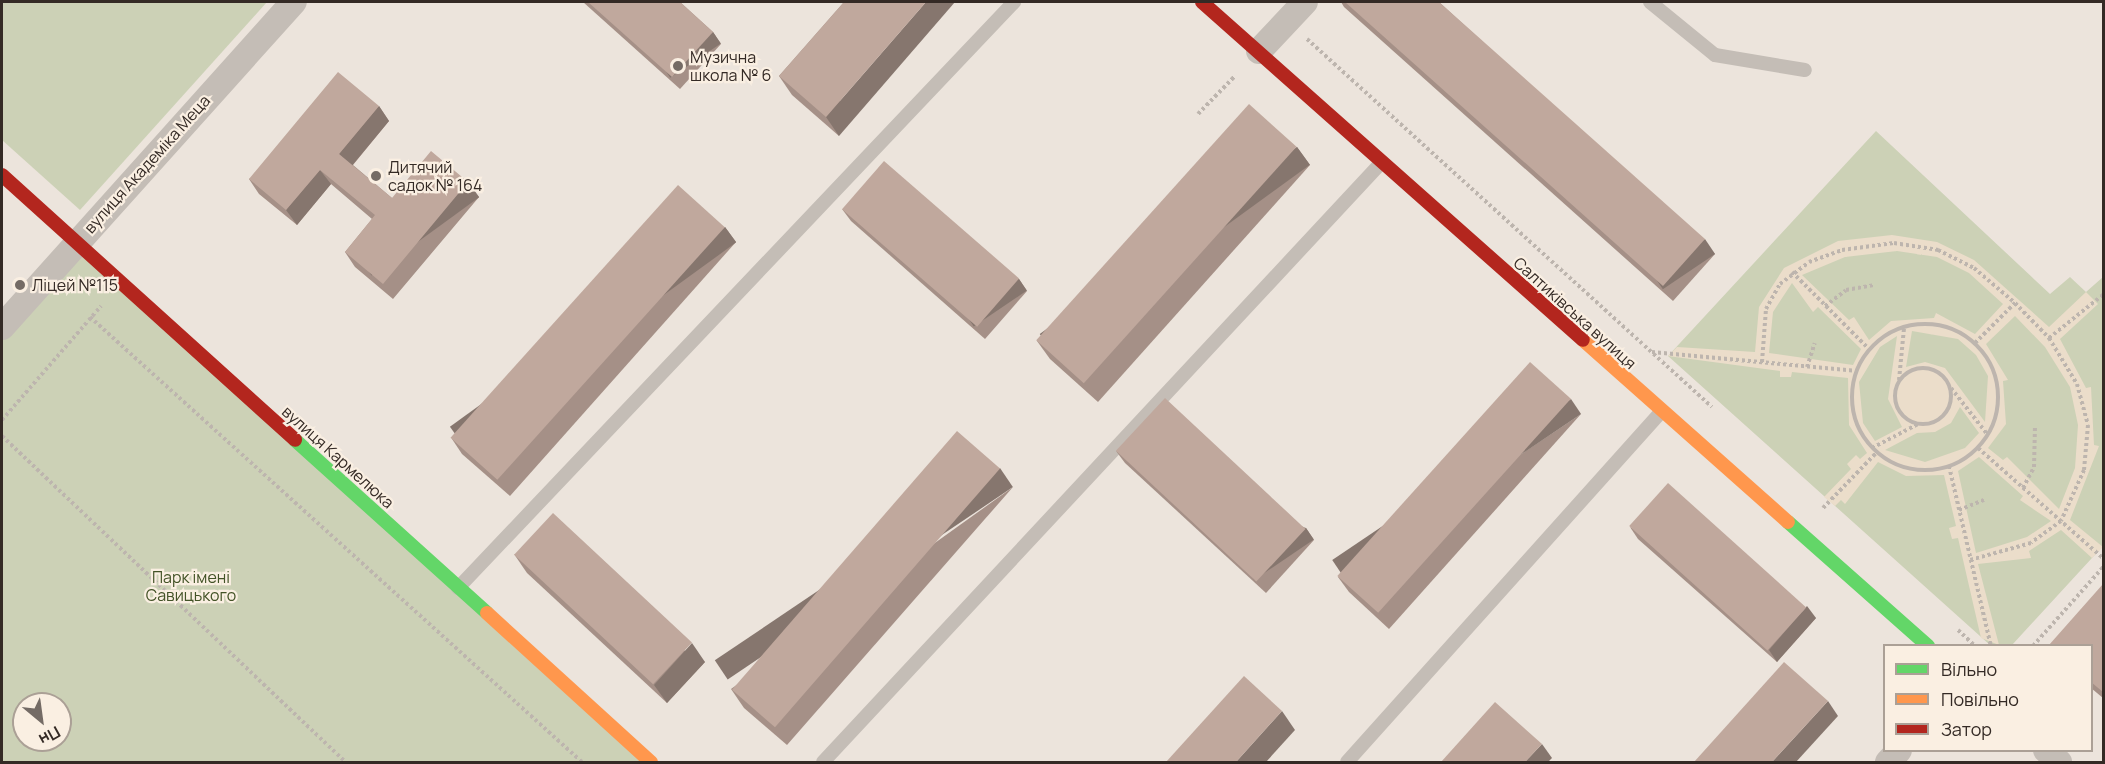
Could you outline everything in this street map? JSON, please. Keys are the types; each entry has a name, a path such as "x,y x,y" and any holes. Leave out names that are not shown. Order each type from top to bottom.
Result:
{"street":[{"name":"вулиця Академіка Меца","path":"2,327 294,2"},
{"name":"Салтиківська вулиця","path":"1202,2 1661,412 1927,644"},
{"path":"1259,51 1305,2"},
{"name":"вулиця Кармелюка","path":"2,175 651,762"}],"lane":[{"path":"458,588 1014,2"},
{"path":"1650,2 1715,56 1806,70"},
{"path":"823,762 1382,162"},
{"path":"1347,762 1661,412"}],"path":[{"path":"1287,20 1720,414"},
{"path":"1198,114 1259,51"},
{"path":"1762,362 1766,309 1792,272 1842,250 1894,243 1938,250 1974,268 2015,303 2049,338 2077,384 2088,425 2084,470 2061,521 2031,543 1970,560"},
{"path":"1792,272 1869,349"},
{"path":"2,420 90,317 122,284"},
{"path":"1826,306 1846,290 1874,285"},
{"path":"2049,338 2103,294"},
{"path":"1975,343 2015,303"},
{"path":"90,317 582,762"},
{"path":"1904,327 1897,408 1919,424"},
{"path":"1904,327 1945,327 1975,343 1997,386 1989,435 1978,448 1949,466 1906,468 1877,452 1872,448 1850,403 1855,371 1869,349 1904,327"},
{"path":"1807,367 1815,343"},
{"path":"1652,352 1855,371"},
{"path":"1899,381 1920,367 1944,377 1989,435"},
{"path":"1872,448 1919,424 1937,420 1950,407 1951,388"},
{"path":"2023,488 2034,467 2035,426"},
{"path":"2,436 345,762"},
{"path":"1978,448 2103,559"},
{"path":"1823,507 1877,452"},
{"path":"1949,466 1990,644"},
{"path":"1814,500 1831,515"},
{"path":"1959,510 1984,500"},
{"path":"2034,644 2103,566"},
{"path":"1950,622 1974,644"}],"green space":[{"path":"2,2 267,2 80,210 2,140"},
{"path":"1876,131 2050,294 2070,277 2086,292 2103,277 2103,546 2013,644 1989,644 1668,356"},
{"name":"Парк імені Савицького","path":"76,243 651,762 2,762 2,327"}],"shaded area":[{"path":"1892,235 1937,242 1974,260 2049,327 2086,292 2098,304 2060,339 2086,388 2091,387 2094,445 2099,446 2070,520 2103,547 2092,558 2061,530 2029,551 2031,558 1978,564 1999,644 1981,638 1958,538 1952,539 1949,528 1956,526 1944,475 1906,476 1878,462 1845,504 1841,500 1835,506 1824,497 1851,469 1847,464 1856,455 1860,459 1867,453 1849,425 1848,378 1792,372 1791,377 1780,377 1780,371 1668,356 1677,347 1755,352 1759,307 1784,268 1838,241","holes":["1897,251 1937,257 1969,273 2003,304 1975,334 1936,313 1934,318 1891,321 1869,340 1854,317 1849,320 1802,275 1845,257","1792,283 1813,312 1818,307 1861,349 1853,365 1769,353 1773,312","2015,316 2045,347 2070,387 2078,425 2075,468 2059,509 2007,457 2003,460 1988,448 2006,424 2003,381 2008,380 1986,344","1912,331 1958,339 1976,355 1988,376 1985,422 1945,368 1925,362 1906,367","1897,336 1888,399 1902,427 1875,441 1863,423 1859,382 1880,347","1960,407 1979,433 1965,448 1925,462 1885,450 1917,433 1935,432 1951,423","1979,457 2023,496 2020,500 2051,521 2027,537 1976,553 1958,471"]}],"building":[{"name":"Музична школа № 6","path":"588,2 680,2 713,32 672,77"},
{"path":"844,2 926,2 826,117 779,76"},
{"path":"1345,2 1439,2 1705,239 1663,286"},
{"path":"338,72 379,106 339,154 392,198 431,151 468,182 383,284 345,252 375,215 320,170 286,210 249,179"},
{"path":"1249,104 1297,147 1084,383 1036,340"},
{"path":"884,161 1019,278 977,327 842,209"},
{"path":"678,185 725,227 497,480 450,438"},
{"path":"1530,362 1571,399 1378,613 1337,576"},
{"path":"1165,398 1305,529 1256,582 1116,451"},
{"path":"957,431 1000,468 775,727 732,690"},
{"path":"1668,483 1806,607 1767,651 1629,526"},
{"path":"553,513 692,643 653,684 514,555"},
{"path":"2103,584 2103,692 2093,684 2093,644 2050,644"},
{"path":"1784,662 1828,701 1772,762 1694,762"},
{"path":"1244,676 1282,711 1236,762 1166,762"},
{"path":"1495,702 1542,744 1525,762 1441,762"}],"traffic: fast":[{"path":"295,440 487,613"},
{"path":"1788,522 1926,644"}],"traffic: slow":[{"path":"1583,340 1788,522"},
{"path":"487,613 651,762"}],"traffic: jam":[{"path":"1202,2 1583,340"},
{"path":"2,175 295,440"}],"place":[{"name":"Музична школа № 6","path":"678,66"},
{"name":"Дитячий садок № 164","path":"376,176"},
{"name":"Ліцей №115","path":"20,285"}]}
